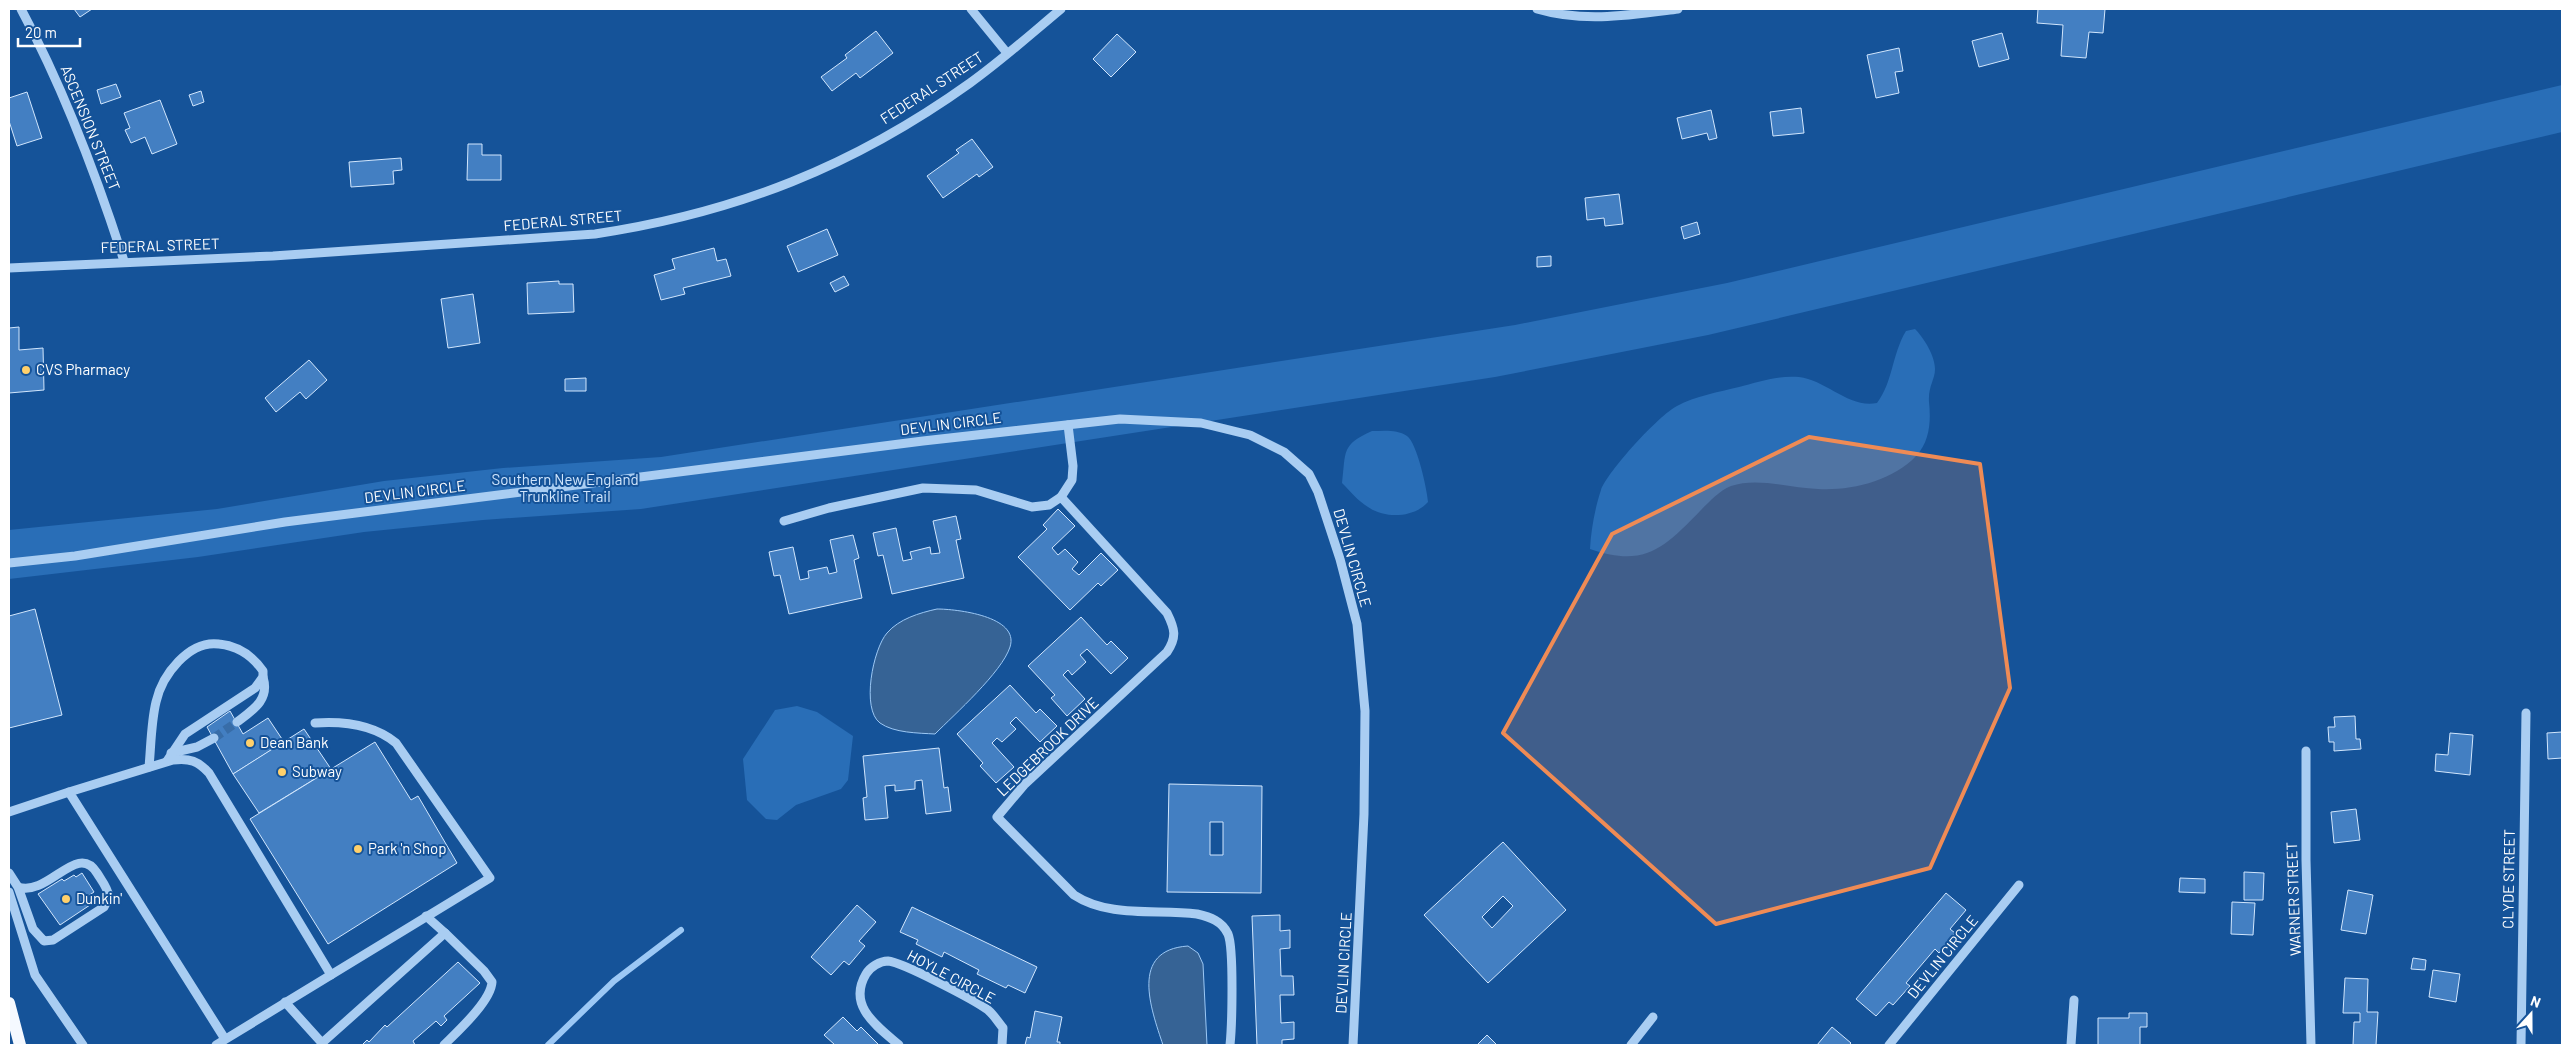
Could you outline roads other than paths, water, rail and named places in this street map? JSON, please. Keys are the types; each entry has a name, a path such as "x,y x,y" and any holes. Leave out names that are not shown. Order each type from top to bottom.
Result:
{"main road":[{"path":"9,1003 20,1045"}],"street":[{"name":"ASCENSION STREET","path":"21,9 48,60 98,181 124,261"},
{"path":"971,9 1007,53"},
{"name":"FEDERAL STREET","path":"9,268 124,261 273,256 595,234 641,227 697,215 790,184 923,114 971,82 1061,9"},
{"path":"1537,9 1579,17 1614,17 1678,9"},
{"name":"DEVLIN CIRCLE","path":"9,563 75,556 285,522 1120,419 1165,420 1227,428 1250,435 1284,452 1309,474 1318,492 1340,559 1357,624 1364,711 1364,814 1353,1045"},
{"path":"784,521 828,508 923,488 976,490 1032,507 1049,506 1061,497 1072,480 1073,466 1068,425"},
{"name":"LEDGEBROOK DRIVE","path":"1061,497 1167,613 1174,627 1175,640 1167,652 1024,785 997,817 1068,890 1088,905 1108,909 1197,914 1211,917 1221,924 1228,935 1231,958 1230,1045"},
{"path":"149,767 156,701 169,674 191,650 212,643 237,648 249,654 258,663 265,691 263,698 255,709 237,722"},
{"path":"169,757 185,734 255,688 263,677"},
{"name":"CLYDE STREET","path":"2521,1045 2526,712"},
{"path":"216,1045 490,878 396,743 388,736 360,726 340,722 315,723"},
{"path":"9,812 149,767 214,738"},
{"name":"WARNER STREET","path":"2306,751 2306,860 2311,1045"},
{"path":"169,757 187,758 196,761 209,773 331,975"},
{"path":"69,792 225,1040"},
{"path":"9,873 18,886 35,933 48,942 60,937 104,907 109,897 106,887 94,868 84,863 72,865 39,886 27,889 18,886"},
{"name":"DEVLIN CIRCLE","path":"1889,1045 2019,885"},
{"path":"9,892 36,975 83,1045"},
{"path":"426,916 484,971 492,982 490,992 482,1004 444,1045"},
{"path":"285,1002 323,1044 445,933"},
{"name":"HOYLE CIRCLE","path":"899,1045 867,1014 859,1002 858,992 867,972 874,966 886,961 908,968 987,1009 1003,1028 1002,1045"},
{"path":"2071,1045 2074,1000"},
{"path":"1631,1045 1653,1017"}],"waterway":[{"path":"548,1045 614,981 681,930"}],"tunnel":[{"path":"214,738 237,722"}],"place":[{"name":"CVS Pharmacy","path":"26,370"},
{"name":"Dean Bank","path":"250,743"},
{"name":"Subway","path":"282,772"},
{"name":"Park 'n Shop","path":"358,849"},
{"name":"Dunkin'","path":"66,899"}],"park label":[{"name":"Southern New England Trunkline Trail","path":"565,488"}]}
